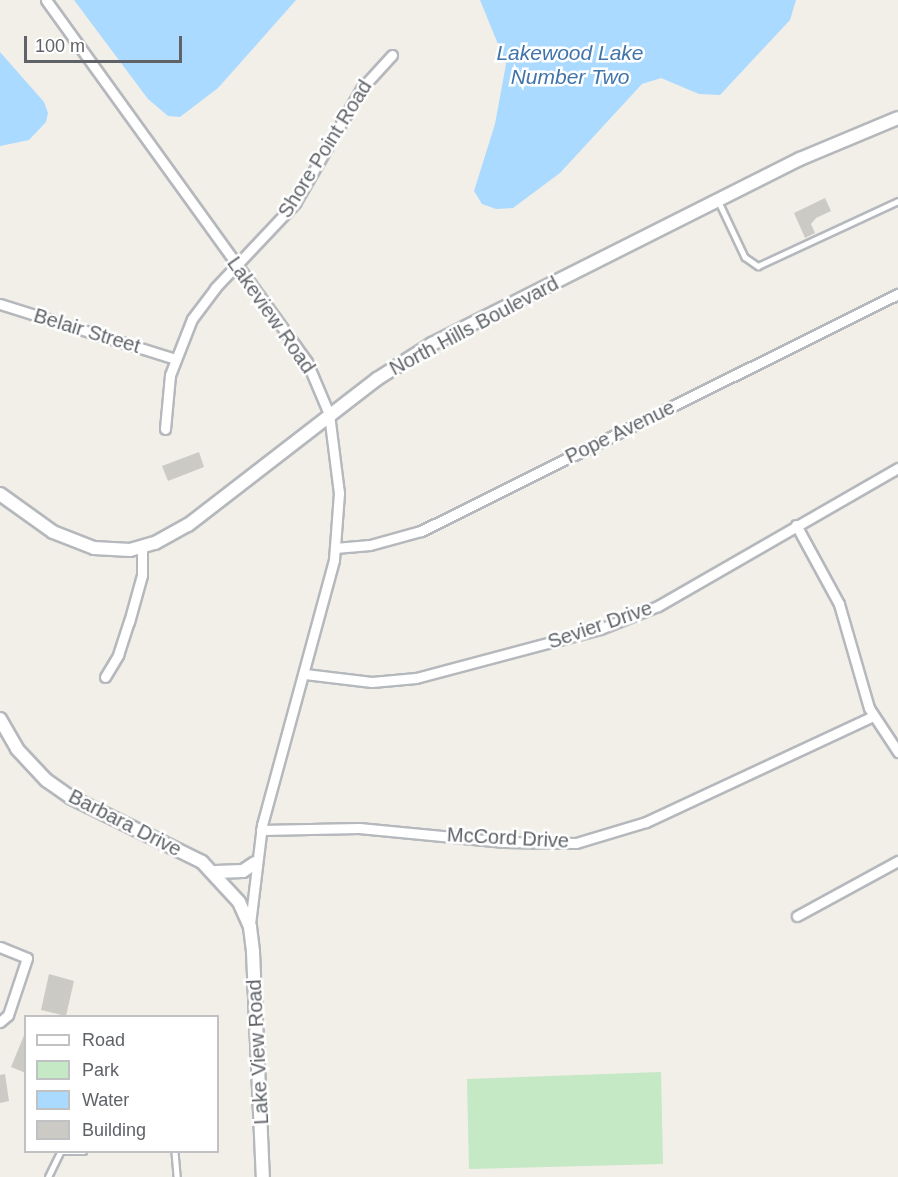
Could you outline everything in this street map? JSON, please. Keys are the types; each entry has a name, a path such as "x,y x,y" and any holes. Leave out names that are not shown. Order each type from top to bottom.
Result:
{"street":[{"name":"Lakeview Road","path":"46,0 307,362 329,414 339,493 335,548 305,674 261,830 255,863 250,927"},
{"name":"Shore Point Road","path":"165,429 165,400 175,359 197,311 295,203 361,89 392,55"},
{"name":"North Hills Boulevard","path":"0,494 5,502 71,541 94,548 142,547 188,525 329,414 432,344 809,155 898,118"},
{"name":"Pope Avenue","path":"335,548 370,545 421,531 898,294"},
{"name":"Belair Street","path":"0,304 175,359"},
{"name":"Sevier Drive","path":"305,674 372,682 416,678 600,629 658,606 898,468"},
{"path":"796,525 839,604 873,716 898,752"},
{"path":"105,677 118,655 142,575 142,547"},
{"name":"McCord Drive","path":"261,830 359,828 504,842 576,843 646,822 873,716"},
{"name":"Barbara Drive","path":"0,719 29,764 62,792 215,872 239,902 250,927"},
{"path":"797,916 898,861"},
{"path":"215,872 243,871 255,863"},
{"name":"Lake View Road","path":"250,927 263,1177"},
{"path":"0,947 27,958 8,1015 0,1022"}],"lane":[{"path":"718,200 745,257 758,266 898,201"},
{"path":"48,1177 60,1153"},
{"path":"175,1153 177,1177"}],"green space":[{"path":"661,1072 663,1164 469,1169 467,1079"}],"water":[{"path":"74,0 296,0 218,88 180,117 168,116 148,99"},
{"name":"Lakewood Lake Number Two","path":"480,0 796,0 790,20 720,95 699,94 661,78 642,84 560,173 513,208 496,209 482,204 474,191 495,124 506,64"},
{"path":"0,52 44,102 48,113 46,122 29,140 0,146"}],"building":[{"path":"825,198 831,211 816,218 811,224 815,233 805,238 794,213"},
{"path":"199,452 204,467 168,481 162,466"},
{"path":"49,974 74,981 66,1015 41,1010"},
{"path":"24,1035 24,1072 11,1067"},
{"path":"5,1074 9,1101 0,1103 0,1075"}]}
